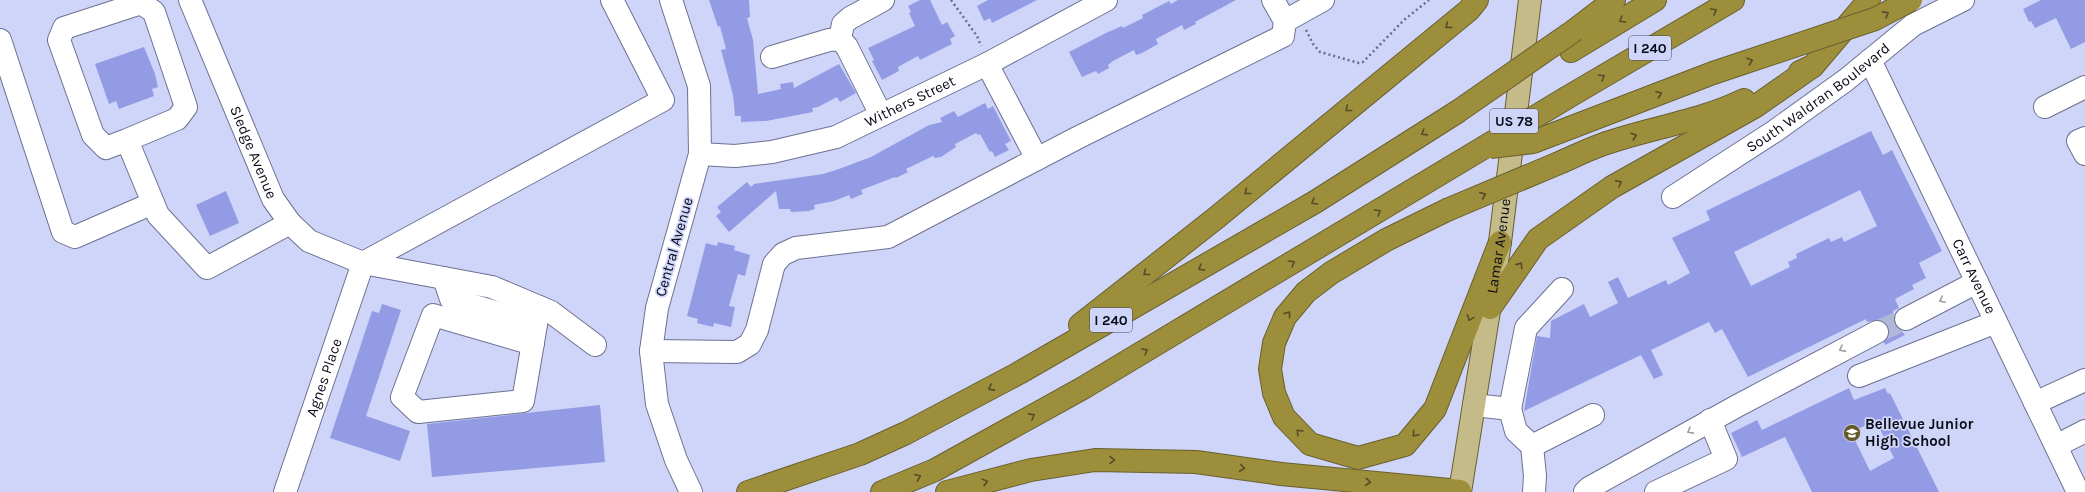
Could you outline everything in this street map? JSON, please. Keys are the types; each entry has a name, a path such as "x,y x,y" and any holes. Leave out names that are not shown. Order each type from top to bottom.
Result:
{"highway":[{"path":"1019,373 1216,218 1469,10 1477,0"},
{"path":"1457,112 1575,30 1614,0"},
{"name":"I 240","path":"748,492 860,454 906,433 1019,373 1314,202 1457,112 1571,52 1655,0"},
{"name":"I 240","path":"882,492 935,470 1083,388 1568,97 1733,0"},
{"path":"1490,308 1538,238 1612,187 1756,106 1813,66 1869,0"},
{"path":"1483,148 1533,142 1713,73 1875,19 1911,0"},
{"path":"1500,242 1435,409 1405,445 1358,458 1310,444 1284,417 1274,393 1270,369 1274,343 1285,317 1306,292 1331,273 1386,240 1447,210 1601,145 1732,106 1813,66"},
{"path":"947,492 1031,470 1095,460 1196,462 1281,474 1462,492"},
{"path":"1281,474 1321,492"}],"main road":[{"name":"Lamar Avenue","path":"1462,492 1500,242 1530,0"}],"street":[{"name":"Sledge Avenue","path":"190,0 273,199 290,223 309,241 363,263"},
{"path":"363,263 663,100 612,0"},
{"name":"Central Avenue","path":"671,0 699,86 700,154 657,308 651,351 657,404 676,460 691,492"},
{"path":"840,39 843,24 850,18 883,0"},
{"name":"Withers Street","path":"700,154 735,156 787,149 836,137 987,64 1106,0"},
{"path":"1273,0 1288,24"},
{"path":"651,351 736,352 750,344 757,330 774,264 783,254 796,248 888,237 1288,24 1323,0"},
{"name":"South Waldran Boulevard","path":"1673,197 1775,131 1870,60 1913,25 1963,0"},
{"path":"141,4 154,12 186,107 178,119 127,140 106,148 93,135 60,40 64,28 141,4"},
{"path":"772,57 829,40 840,39"},
{"path":"840,39 847,47 881,115"},
{"path":"0,40 63,232 75,237 153,203"},
{"name":"Carr Avenue","path":"1870,60 2078,492"},
{"path":"987,64 1037,159"},
{"path":"2045,108 2085,87"},
{"path":"2085,138 2078,141 2085,154"},
{"path":"127,140 158,215 207,268 290,223"},
{"path":"363,263 492,287 536,325"},
{"name":"Agnes Place","path":"285,492 363,263"},
{"path":"1906,319 1977,282"},
{"path":"1534,492 1535,476 1532,446 1516,431 1510,409 1526,328 1562,289"},
{"path":"536,325 434,315 402,397 418,412 523,401 536,325 551,312 595,345"},
{"path":"1859,376 1996,322"},
{"path":"1600,488 1710,420 1876,332"},
{"path":"2035,404 2085,380"},
{"path":"1474,406 1510,409"},
{"path":"1532,446 1593,415"},
{"path":"1656,492 1726,459 1710,420"},
{"path":"2056,446 2085,431"}],"path":[{"path":"951,0 977,36 987,64"},
{"path":"1288,24 1316,49 1354,63 1363,62 1404,20 1429,0"}],"building":[{"path":"709,0 749,0 750,17 747,18 753,40 758,94 781,89 780,84 793,82 794,88 839,64 856,93 840,102 837,97 818,107 812,108 813,112 766,121 741,122 741,116 735,116 733,95 721,50 726,49 720,26 718,27"},
{"path":"920,0 930,0 942,25 947,22 955,36 950,39 952,44 920,60 918,56 898,67 899,71 882,80 872,61 874,60 868,48 915,26 909,13 911,12 908,6"},
{"path":"988,0 1037,0 992,23 990,18 984,21 977,6"},
{"path":"1178,0 1236,0 1195,22 1196,24 1184,30 1182,25 1156,39 1158,44 1142,53 1136,55 1134,50 1113,61 1108,65 1109,68 1098,74 1096,71 1082,77 1069,52 1106,33 1122,26 1123,28 1143,18 1142,15 1169,1 1171,4"},
{"path":"2041,0 2085,0 2085,42 2071,49 2056,18 2035,28 2031,21 2029,22 2023,9"},
{"path":"144,47 155,74 158,87 152,89 154,96 119,109 116,101 109,104 95,64"},
{"path":"985,103 988,109 993,106 1011,141 1005,144 1009,150 995,157 992,151 990,152 980,134 978,135 976,133 955,144 956,147 941,157 935,158 933,156 906,169 908,172 896,178 895,177 861,190 863,194 851,199 849,195 834,201 814,205 815,209 809,211 791,212 790,209 779,209 776,191 729,232 716,216 721,212 717,207 747,182 751,187 754,184 823,174 839,169 871,157 929,125 942,122 940,118 954,111 958,117"},
{"path":"1871,131 1883,155 1892,150 1942,251 1919,263 1926,278 1912,285 1914,289 1895,299 1899,308 1893,311 1895,324 1905,335 1885,345 1884,342 1889,333 1888,326 1883,321 1878,320 1867,322 1866,319 1748,377 1722,329 1715,333 1709,322 1651,350 1663,375 1654,379 1641,355 1524,411 1537,336 1550,338 1551,321 1584,304 1590,317 1618,303 1608,282 1618,277 1628,298 1666,280 1668,285 1690,273 1672,238 1710,220 1706,211","holes":["1860,190 1877,226 1844,242 1842,237 1831,242 1829,238 1796,254 1797,258 1788,262 1790,267 1751,286 1734,252"]},
{"path":"226,191 239,223 210,236 196,205"},
{"path":"718,242 735,246 734,250 750,255 745,276 738,274 729,306 735,307 731,327 714,323 713,327 697,323 698,319 687,316 706,243 717,246"},
{"path":"382,304 401,310 366,416 410,431 400,461 330,438 372,311 379,313"},
{"path":"1849,388 1854,400 1885,388 1888,394 1890,393 1939,492 1812,492 1785,437 1742,457 1731,433 1757,420 1762,430","holes":["1876,421 1894,458 1870,471 1851,432"]},
{"path":"600,405 605,462 432,477 427,424"}],"tunnel":[{"path":"1877,332 1906,319"}],"place":[{"name":"Bellevue Junior High School","path":"1852,433"}]}
